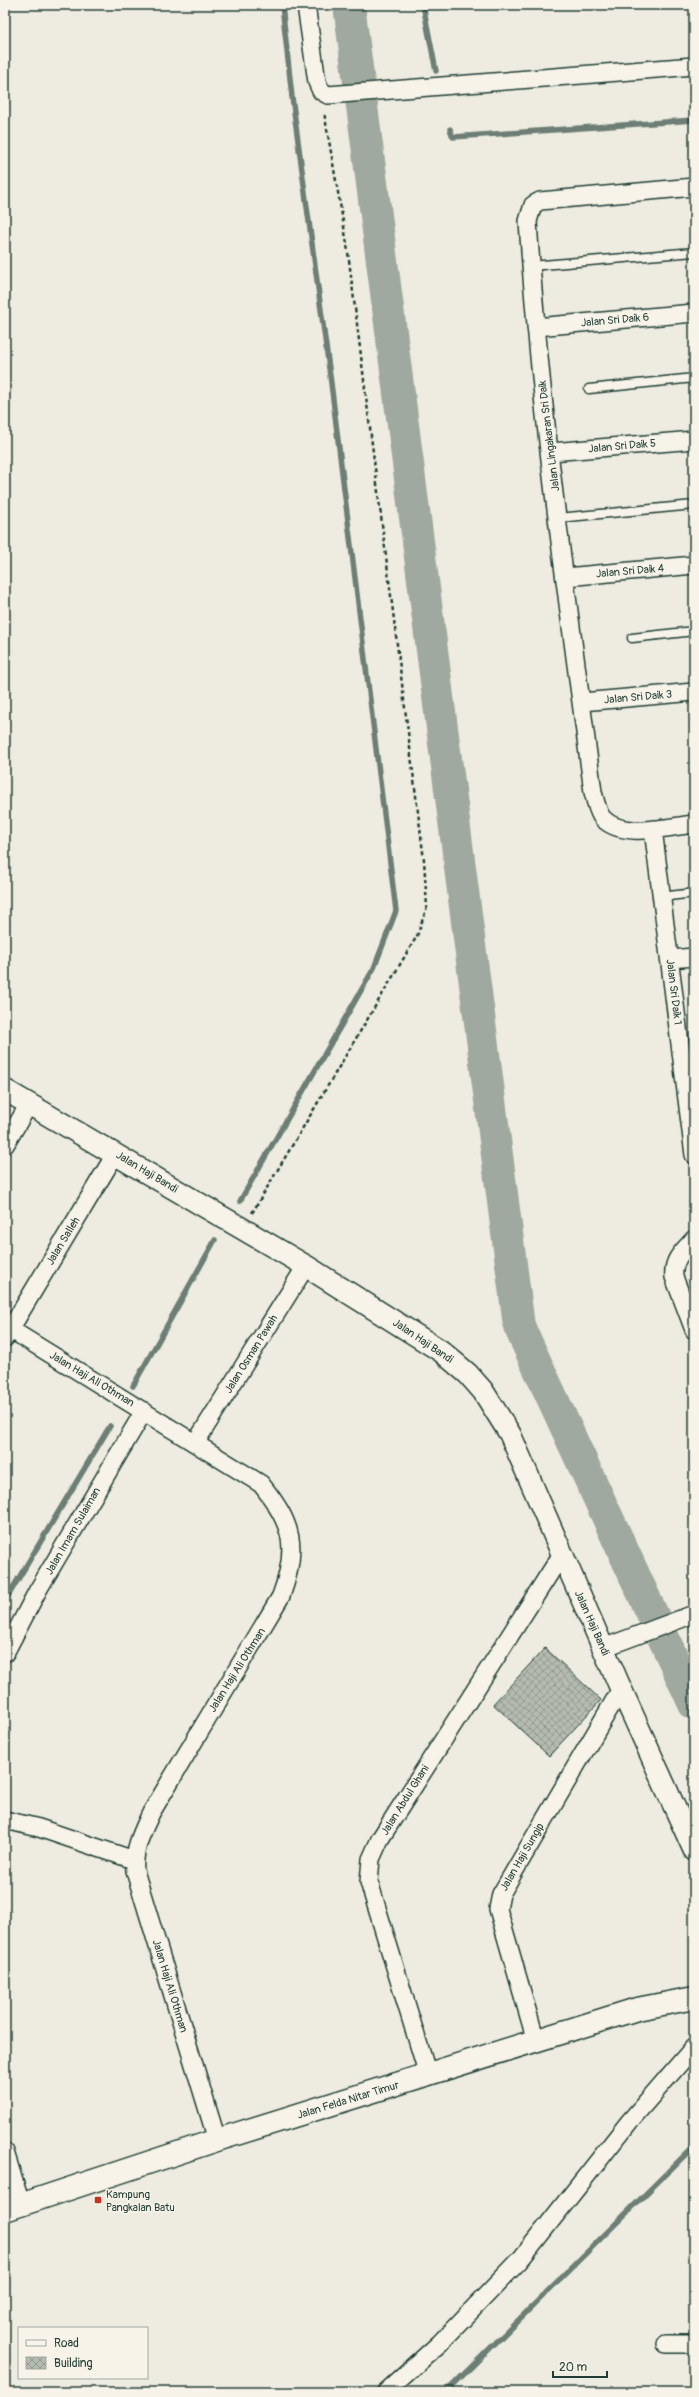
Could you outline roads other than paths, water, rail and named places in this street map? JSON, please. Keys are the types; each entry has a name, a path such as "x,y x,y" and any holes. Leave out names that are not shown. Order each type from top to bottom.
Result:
{"main road":[{"name":"Jalan Felda Nitar Timur","path":"13,2207 217,2140 637,2009 690,1996"}],"street":[{"path":"306,5 317,82 324,93 694,66"},
{"name":"Jalan Lingakaran Sri Daik","path":"653,828 632,830 609,823 602,816 593,792 558,518 536,327 528,221 533,205 540,201 694,187"},
{"name":"Jalan Sri Daik 6","path":"536,327 694,313"},
{"name":"Jalan Sri Daik 5","path":"551,452 694,440"},
{"name":"Jalan Sri Daik 4","path":"566,576 694,565"},
{"name":"Jalan Sri Daik 3","path":"582,702 694,692"},
{"path":"653,828 694,824"},
{"name":"Jalan Sri Daik 1","path":"653,828 694,1154"},
{"path":"670,959 694,957"},
{"name":"Jalan Haji Bandi","path":"5,1090 116,1153 306,1266 440,1351 468,1374 483,1391 510,1434 620,1689 694,1850"},
{"path":"5,1145 29,1104"},
{"name":"Jalan Salleh","path":"7,1331 116,1153"},
{"path":"694,1239 681,1253 673,1269 674,1277 694,1330"},
{"name":"Jalan Osman Pawah","path":"196,1442 306,1266"},
{"name":"Jalan Haji Ali Othman","path":"7,1331 196,1442 261,1484 280,1508 289,1530 292,1554 289,1574 281,1596 269,1619 151,1813 137,1844 134,1860 135,1871 217,2140"},
{"name":"Jalan Imam Sulaiman","path":"5,1653 38,1590 144,1411"},
{"name":"Jalan Abdul Ghani","path":"428,2075 369,1882 371,1859 380,1839 562,1554"},
{"path":"603,1648 694,1614"},
{"name":"Jalan Haji Sungip","path":"536,2041 498,1910 501,1894 620,1689"},
{"path":"5,1820 39,1828 134,1860"},
{"path":"386,2392 440,2343 520,2260 629,2122 694,2046"},
{"path":"5,2152 13,2207"},
{"path":"666,2344 694,2344"}],"lane":[{"path":"531,266 694,252"},
{"path":"589,389 694,378"},
{"path":"558,518 694,505"},
{"path":"632,638 694,631"},
{"path":"661,897 694,894"}],"waterway":[{"path":"240,1201 374,968 396,911 331,383 292,97 282,5"},
{"path":"349,5 519,1326 694,1704"},
{"path":"423,5 436,71"},
{"path":"450,129 453,137 694,120"},
{"path":"133,1386 215,1240"},
{"path":"5,1601 110,1426"},
{"path":"446,2392 694,2146"}],"place":[{"name":"Kampung Pangkalan Batu","path":"98,2200"}]}
